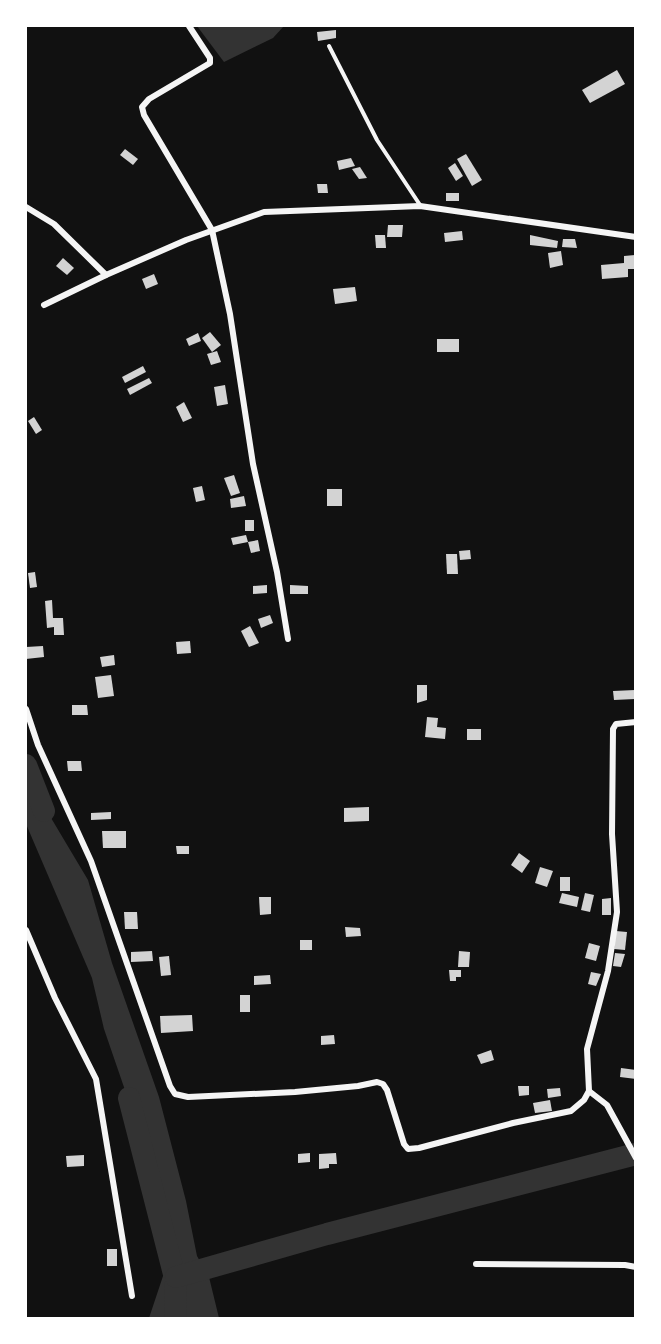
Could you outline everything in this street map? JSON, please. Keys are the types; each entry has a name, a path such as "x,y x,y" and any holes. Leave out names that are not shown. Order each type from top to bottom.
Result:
{"street":[{"path":"189,26 210,58 210,63 148,99 142,107 144,115 212,230 235,343 253,464 277,572 288,639"},
{"path":"44,304 212,230 264,213 420,206 636,237"},
{"path":"26,207 54,224 106,275"},
{"path":"26,709 38,745 91,861 170,1086 175,1094 188,1097 295,1092 377,1082 383,1084 387,1090 404,1144 408,1149 571,1111 584,1100 590,1091 586,1049 608,972 617,912 612,834 613,729 616,724 636,722"},
{"path":"26,930 55,998 96,1079 132,1296"},
{"path":"590,1091 607,1105 636,1158"},
{"path":"477,1264 625,1264 636,1267"}],"lane":[{"path":"329,46 377,140 420,206"}],"shaded area":[{"path":"197,26 284,26 273,38 224,62"},
{"path":"26,765 32,786 88,880 112,963 159,1097 186,1201 197,1256 209,1277 219,1318 149,1318 169,1258 164,1223 150,1182 138,1128 104,1029 92,978 26,824"}],"building":[{"path":"336,30 336,38 318,41 317,32"},
{"path":"617,70 625,84 590,103 582,90"},
{"path":"125,149 138,159 133,165 120,155"},
{"path":"466,154 482,180 472,186 457,159"},
{"path":"351,158 355,166 339,170 337,161"},
{"path":"455,163 463,176 456,181 448,168"},
{"path":"360,167 367,178 359,179 352,169"},
{"path":"317,184 327,184 328,193 318,193"},
{"path":"446,193 459,193 459,201 446,201"},
{"path":"388,225 403,225 402,237 387,237"},
{"path":"462,231 463,240 445,242 444,233"},
{"path":"375,235 385,235 386,248 376,248"},
{"path":"530,235 558,241 557,248 530,245"},
{"path":"563,239 575,239 577,248 562,247"},
{"path":"561,251 563,265 550,268 548,253"},
{"path":"635,255 636,269 628,269 628,277 602,279 601,265 624,263 624,256"},
{"path":"63,258 74,268 67,275 56,266"},
{"path":"154,274 158,284 146,289 142,279"},
{"path":"355,287 357,301 335,304 333,289"},
{"path":"210,332 221,345 212,352 202,338"},
{"path":"198,333 201,341 189,346 186,339"},
{"path":"437,339 459,339 459,352 437,352"},
{"path":"217,351 221,362 211,365 207,354"},
{"path":"143,366 146,372 125,383 122,377"},
{"path":"149,378 152,383 130,395 127,389"},
{"path":"225,385 228,404 217,406 214,387"},
{"path":"184,402 192,418 183,422 176,407"},
{"path":"34,417 42,430 36,434 28,421"},
{"path":"234,475 240,493 231,496 224,478"},
{"path":"202,486 205,500 196,502 193,488"},
{"path":"327,489 342,489 342,506 327,506"},
{"path":"244,496 246,506 231,508 230,499"},
{"path":"245,520 254,520 254,531 245,531"},
{"path":"246,535 248,542 233,545 231,538"},
{"path":"258,540 260,551 251,553 248,542"},
{"path":"470,550 471,559 460,560 459,551"},
{"path":"446,554 457,554 458,574 447,574"},
{"path":"35,572 37,587 30,588 28,573"},
{"path":"267,585 267,593 253,594 253,586"},
{"path":"290,585 308,586 308,594 290,594"},
{"path":"52,600 53,618 63,618 64,635 54,635 54,627 47,628 45,601"},
{"path":"270,615 273,623 261,628 258,619"},
{"path":"250,626 259,643 249,647 241,631"},
{"path":"190,641 191,653 177,654 176,642"},
{"path":"43,646 44,657 26,659 26,647"},
{"path":"114,655 115,665 102,667 100,657"},
{"path":"111,675 114,696 98,698 95,677"},
{"path":"417,685 427,685 427,700 417,703"},
{"path":"635,690 635,699 614,700 613,691"},
{"path":"72,705 87,705 88,715 72,715"},
{"path":"427,717 438,718 437,727 446,728 445,739 425,737"},
{"path":"467,729 481,729 481,740 467,740"},
{"path":"67,761 81,761 82,771 68,771"},
{"path":"369,807 369,821 344,822 344,808"},
{"path":"111,812 111,819 91,820 91,813"},
{"path":"102,831 126,831 126,848 103,848"},
{"path":"176,846 189,846 189,854 177,854"},
{"path":"519,853 530,861 522,873 511,865"},
{"path":"540,867 553,871 547,887 535,883"},
{"path":"560,877 570,877 570,891 560,891"},
{"path":"562,893 579,897 577,907 559,903"},
{"path":"585,893 594,895 590,912 581,910"},
{"path":"259,897 271,897 271,914 260,915"},
{"path":"611,898 611,915 602,915 602,899"},
{"path":"124,912 137,912 138,929 125,929"},
{"path":"345,927 360,928 361,936 346,937"},
{"path":"616,931 627,932 625,950 614,949"},
{"path":"300,940 312,940 312,950 300,950"},
{"path":"589,943 600,946 596,961 585,958"},
{"path":"152,951 153,961 131,962 131,952"},
{"path":"459,951 470,952 469,967 458,967"},
{"path":"615,953 625,954 621,967 613,966"},
{"path":"169,956 171,975 161,976 159,957"},
{"path":"449,970 461,970 461,977 456,977 456,981 450,981"},
{"path":"591,972 601,974 596,986 588,984"},
{"path":"270,975 271,984 254,985 254,976"},
{"path":"240,995 250,995 250,1012 240,1012"},
{"path":"192,1015 193,1031 161,1033 160,1016"},
{"path":"334,1035 335,1044 321,1045 321,1036"},
{"path":"491,1050 494,1060 481,1064 477,1055"},
{"path":"621,1068 636,1070 636,1079 620,1077"},
{"path":"518,1086 529,1086 529,1095 519,1096"},
{"path":"560,1088 561,1096 548,1098 547,1089"},
{"path":"550,1100 552,1111 535,1113 533,1103"},
{"path":"310,1153 310,1162 298,1163 298,1154"},
{"path":"336,1153 337,1164 329,1164 329,1168 319,1169 319,1154"},
{"path":"84,1155 84,1166 67,1167 66,1156"},
{"path":"107,1249 117,1249 117,1266 107,1266"}],"waterway":[{"path":"26,765 44,811"},
{"path":"129,1098 175,1278 176,1318"},
{"path":"176,1277 327,1234 636,1154"}]}
